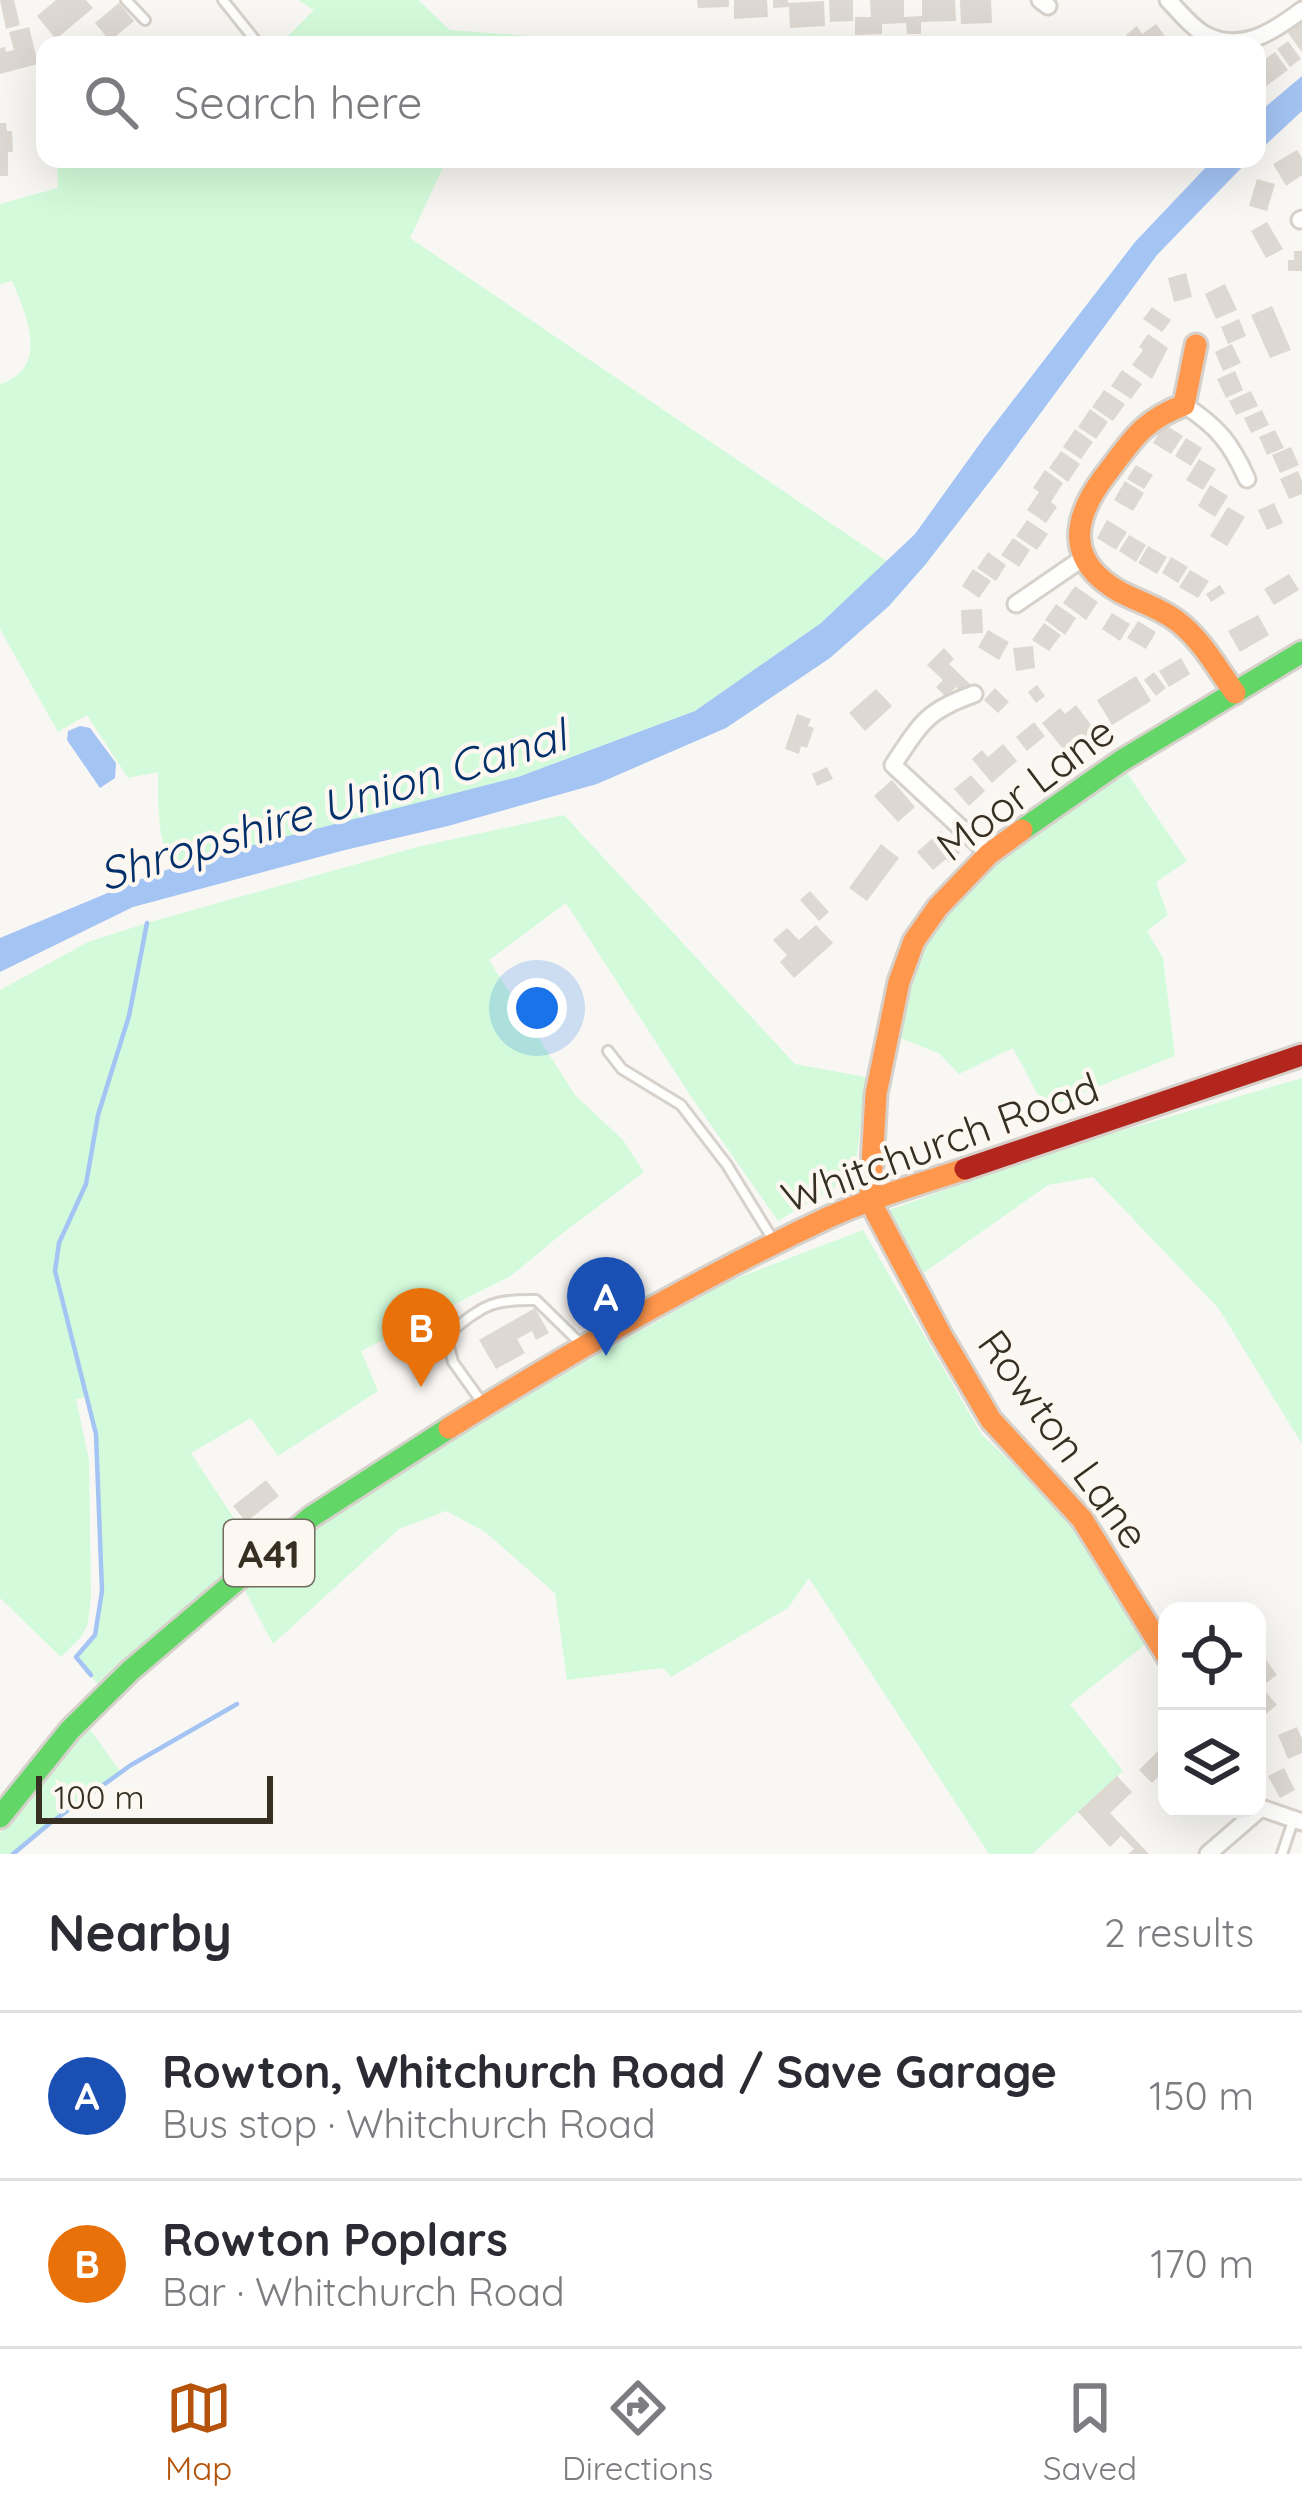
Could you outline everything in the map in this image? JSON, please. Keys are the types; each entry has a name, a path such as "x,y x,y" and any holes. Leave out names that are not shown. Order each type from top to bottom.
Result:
{"main road":[{"path":"1196,345 1184,405 1154,415 1139,430 1082,510 1083,558 1107,584 1186,628 1235,693"},
{"name":"Moor Lane","path":"870,1201 876,1094 888,1025 914,941 938,907 989,854 1121,761 1302,652"},
{"name":"Whitchurch Road","path":"0,1816 70,1730 130,1671 310,1517 584,1347 776,1244 870,1201 1302,1055"},
{"name":"Rowton Lane","path":"870,1201 991,1420 1082,1519 1158,1641"}],"street":[{"path":"1168,0 1211,36"},
{"path":"1258,36 1302,10"},
{"path":"1184,405 1226,439 1247,479"},
{"path":"1016,604 1083,558"},
{"path":"974,694 937,709 918,727 893,765 989,854"},
{"path":"1266,1807 1298,1820"},
{"path":"1208,1854 1245,1818"}],"lane":[{"path":"126,0 146,20"},
{"path":"223,0 252,36"},
{"path":"608,1051 622,1069 681,1105 727,1165 776,1244"},
{"path":"484,1406 453,1362 446,1335 487,1304 536,1300 584,1347"},
{"path":"1282,1854 1298,1820"}],"green space":[{"path":"298,0 418,0 450,30 531,36 288,36 314,10"},
{"path":"57,168 443,168 410,238 888,562 821,623 695,711 518,777 172,868 161,833 158,772 128,778 87,715 58,732 0,629 0,384 25,366 30,340 12,281 0,284 0,204 58,188"},
{"path":"1127,773 1187,861 1156,882 1168,915 1147,931 1163,958 1175,1056 1045,1108 1013,1048 959,1074 940,1054 898,1037 916,955 943,917 1006,855"},
{"path":"564,815 795,1064 866,1077 857,1156 845,1181 778,1221 566,903 489,960 575,1095 623,1140 644,1172 511,1276 361,1351 378,1391 278,1456 251,1418 191,1453 254,1549 98,1685 76,1657 95,1635 102,1591 96,1434 86,1397 76,1399 89,1460 88,1624 61,1657 0,1598 0,990 88,942 147,923 417,847"},
{"path":"1302,1078 1302,1444 1219,1309 1093,1177 1048,1185 922,1274 889,1210 1066,1147"},
{"path":"863,1230 982,1435 1070,1517 1147,1643 1070,1704 1123,1771 1032,1854 989,1854 809,1578 788,1608 671,1677 663,1668 567,1680 555,1593 484,1531 446,1511 399,1529 273,1644 244,1589 385,1479 727,1282"},
{"path":"89,1728 122,1774 13,1854 0,1854 0,1834 25,1798"}],"water":[{"path":"1302,76 1302,111 1266,145 1266,106"},
{"path":"1205,168 1241,168 1157,255 1001,467 889,606 830,658 726,728 597,784 133,907 0,972 0,938 153,874 518,777 695,711 821,623 915,534 1135,242"},
{"path":"90,728 116,763 115,778 100,788 67,740 68,731"}],"building":[{"path":"0,0 14,0 20,25 6,29"},
{"path":"56,0 86,0 93,8 60,36 54,36 37,16"},
{"path":"697,0 729,0 729,7 698,8"},
{"path":"734,0 767,0 768,17 734,19"},
{"path":"773,0 824,1 825,26 790,28 789,7 773,8"},
{"path":"829,0 853,0 853,21 830,22"},
{"path":"870,0 904,0 904,17 922,16 922,0 955,0 956,21 921,22 921,34 907,34 906,23 882,24 882,34 855,35 855,17 871,17"},
{"path":"960,0 991,0 992,23 961,24"},
{"path":"119,3 134,21 116,36 106,36 95,23"},
{"path":"1302,22 1302,52 1288,33"},
{"path":"1156,24 1165,36 1126,35 1137,26 1142,34"},
{"path":"29,27 36,65 0,74 0,48 14,50 9,32"},
{"path":"1288,41 1301,59 1290,67 1277,49"},
{"path":"1275,52 1288,70 1266,86 1266,58"},
{"path":"0,123 12,131 8,176 0,176"},
{"path":"1297,150 1302,175 1286,186 1273,164"},
{"path":"1257,179 1275,184 1267,211 1249,206"},
{"path":"1267,222 1283,249 1266,258 1251,231"},
{"path":"1294,251 1302,251 1302,271 1288,271"},
{"path":"1186,273 1192,297 1174,302 1168,278"},
{"path":"1225,284 1237,310 1216,319 1205,294"},
{"path":"1272,306 1291,350 1270,358 1251,315"},
{"path":"1152,307 1171,320 1162,332 1143,319"},
{"path":"1239,319 1246,336 1228,344 1221,327"},
{"path":"1148,334 1168,348 1152,379 1132,365"},
{"path":"1232,344 1241,363 1223,371 1215,352"},
{"path":"1122,370 1142,384 1131,399 1111,386"},
{"path":"1235,371 1243,390 1226,398 1217,379"},
{"path":"1104,390 1125,404 1113,421 1092,407"},
{"path":"1251,391 1258,406 1236,415 1229,401"},
{"path":"1090,409 1108,422 1096,439 1078,427"},
{"path":"1262,410 1269,425 1251,433 1244,418"},
{"path":"1164,424 1183,436 1171,454 1153,443"},
{"path":"1075,429 1093,442 1081,459 1063,447"},
{"path":"1275,430 1284,448 1267,455 1259,437"},
{"path":"1186,438 1202,448 1191,466 1175,456"},
{"path":"1291,447 1299,465 1280,473 1272,455"},
{"path":"1061,451 1080,464 1068,482 1049,468"},
{"path":"1199,459 1216,469 1203,490 1186,480"},
{"path":"1136,465 1153,475 1144,489 1127,479"},
{"path":"1045,470 1063,483 1051,502 1057,507 1046,523 1027,510"},
{"path":"1298,471 1302,494 1289,499 1280,479"},
{"path":"1125,481 1144,493 1133,511 1114,500"},
{"path":"1210,485 1228,496 1215,517 1198,506"},
{"path":"1274,503 1283,523 1267,530 1258,510"},
{"path":"1228,507 1245,517 1227,546 1210,536"},
{"path":"1027,520 1048,534 1037,550 1016,536"},
{"path":"1107,520 1127,532 1116,550 1097,538"},
{"path":"1129,535 1146,545 1136,562 1119,551"},
{"path":"1013,538 1030,550 1019,567 1001,555"},
{"path":"1148,546 1167,557 1157,574 1138,563"},
{"path":"988,552 1006,565 996,581 977,568"},
{"path":"1171,557 1188,567 1178,583 1162,573"},
{"path":"973,569 991,581 979,598 962,586"},
{"path":"1190,570 1209,581 1198,598 1179,587"},
{"path":"1289,574 1299,590 1274,605 1264,589"},
{"path":"1220,585 1225,593 1211,602 1206,594"},
{"path":"1075,586 1098,602 1086,620 1063,603"},
{"path":"1056,604 1076,618 1065,635 1045,620"},
{"path":"982,609 983,633 962,634 961,610"},
{"path":"1112,613 1130,624 1120,641 1102,629"},
{"path":"1258,615 1269,635 1240,652 1228,631"},
{"path":"1138,621 1156,632 1146,649 1127,638"},
{"path":"1044,623 1061,635 1049,651 1032,640"},
{"path":"988,630 1009,642 999,660 978,647"},
{"path":"1033,646 1035,668 1016,671 1013,648"},
{"path":"944,648 954,659 949,664 971,685 962,694 956,687 946,697 936,687 943,680 927,665"},
{"path":"1181,658 1190,674 1169,687 1159,671"},
{"path":"1154,672 1166,688 1156,696 1144,680"},
{"path":"1136,676 1151,701 1112,725 1097,700"},
{"path":"1037,685 1045,696 1036,703 1028,692"},
{"path":"995,688 1009,702 998,713 984,700"},
{"path":"876,689 892,706 865,731 849,713"},
{"path":"1076,705 1097,733 1064,750 1042,723 1060,708 1065,714"},
{"path":"797,714 811,719 808,726 814,728 807,748 801,746 799,754 785,749"},
{"path":"1034,722 1045,736 1027,751 1016,737"},
{"path":"1003,744 1017,761 992,783 972,759 982,750 988,757"},
{"path":"827,767 833,779 817,786 812,774"},
{"path":"971,775 985,791 969,806 954,789"},
{"path":"892,780 915,807 898,822 874,796"},
{"path":"941,831 960,853 933,870 917,852"},
{"path":"881,844 899,858 867,901 849,888"},
{"path":"810,891 829,912 819,921 800,900"},
{"path":"816,925 833,943 794,978 780,962 787,955 773,940 787,928 799,940"},
{"path":"535,1308 549,1333 536,1340 532,1331 517,1339 525,1353 496,1369 479,1340"},
{"path":"266,1480 279,1496 246,1522 233,1506"},
{"path":"1266,1660 1277,1675 1266,1683"},
{"path":"1266,1692 1277,1705 1266,1714"},
{"path":"1297,1727 1302,1753 1288,1759 1278,1735"},
{"path":"1158,1751 1158,1777 1152,1783 1139,1770"},
{"path":"1284,1768 1295,1790 1280,1798 1268,1776"},
{"path":"1117,1776 1132,1792 1110,1813 1149,1854 1128,1854 1134,1849 1121,1836 1110,1847 1078,1812"}],"waterway":[{"path":"91,1675 76,1657 95,1635 102,1591 96,1434 55,1271 59,1243 86,1184 98,1115 129,1016 147,923"},
{"path":"13,1854 131,1765 237,1704"}],"traffic: fast":[{"path":"1022,830 1121,761 1302,652"},
{"path":"0,1817 70,1730 130,1671 311,1517 449,1428"}],"traffic: slow":[{"path":"1196,345 1184,405 1147,426 1122,453 1085,509 1080,540 1090,568 1120,592 1164,612 1186,629 1235,693"},
{"path":"1022,830 989,854 938,907 914,941 899,982 876,1094 870,1201 991,1420 1082,1519 1158,1641"},
{"path":"449,1428 635,1317 778,1241 861,1204 965,1169"}],"traffic: jam":[{"path":"965,1169 1302,1055"}],"place":[{"name":"Rowton, Whitchurch Road / Save Garage","path":"606,1356"},
{"name":"Rowton Poplars","path":"421,1387"}],"water label":[{"name":"Shropshire Union Canal","path":"332,804"}]}
